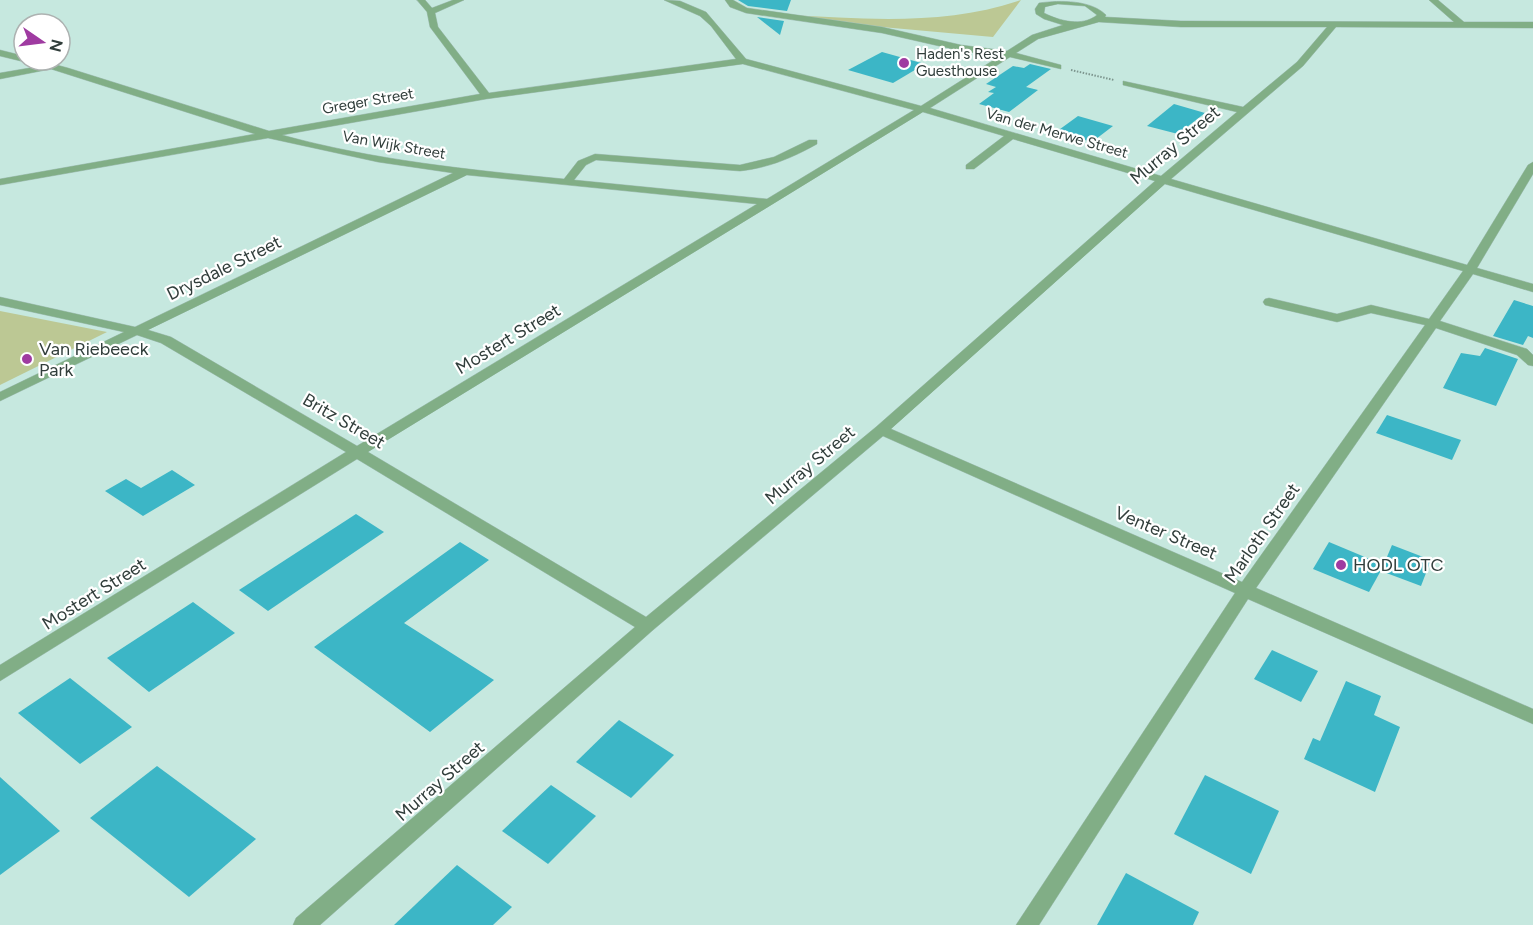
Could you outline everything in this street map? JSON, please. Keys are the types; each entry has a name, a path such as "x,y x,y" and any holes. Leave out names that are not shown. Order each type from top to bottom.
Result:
{"street":[{"path":"422,0 431,12 434,27 486,96"},
{"path":"431,12 460,0"},
{"path":"668,0 705,15 731,51 743,61"},
{"path":"729,0 733,5 746,10 882,30 961,48 1008,54 1058,67"},
{"path":"1433,0 1462,25"},
{"path":"1051,1 1082,2 1098,14 1181,24 1533,25"},
{"name":"Mostert Street","path":"1035,37 1039,25 1046,18 1040,14 1039,9 1051,1"},
{"name":"Mostert Street","path":"0,674 357,452 922,109 1035,37 1098,14"},
{"path":"1046,18 1075,24"},
{"name":"Murray Street","path":"304,925 647,626 881,430 1164,179 1300,64 1332,26"},
{"name":"Greger Street","path":"0,183 266,133 486,96 743,61"},
{"name":"Van der Merwe Street","path":"743,61 922,109 1533,288"},
{"path":"0,76 24,72"},
{"name":"Van Wijk Street","path":"70,72 266,133 322,148 464,172 767,202"},
{"path":"1116,92 1136,75"},
{"path":"1126,83 1245,111"},
{"path":"970,167 1011,136"},
{"path":"568,181 582,163 595,157 741,168 758,167 778,160 813,142"},
{"name":"Marloth Street","path":"1027,925 1246,589 1470,270 1533,166"},
{"name":"Drysdale Street","path":"0,397 464,172"},
{"name":"Britz Street","path":"0,301 137,331 166,340 647,626"},
{"path":"1269,302 1337,318 1371,309 1432,323 1522,352 1533,362"},
{"name":"Venter Street","path":"881,430 1533,717"}],"path":[{"path":"1058,67 1126,83"}],"green space":[{"path":"1021,0 993,37 815,21 789,15 906,19 964,14"},
{"name":"Van Riebeeck Park","path":"0,311 107,332 0,385"}],"building":[{"path":"738,0 791,0 787,11 748,6"},
{"path":"757,17 784,21 780,35"},
{"path":"882,52 925,64 893,83 848,70"},
{"path":"1030,64 1051,69 1026,87 1038,90 1009,112 979,104 994,93 988,92 996,87 986,84 1013,66 1024,68"},
{"path":"1174,104 1205,113 1178,134 1147,126"},
{"path":"1078,116 1113,126 1092,142 1056,132"},
{"path":"1514,300 1533,306 1533,338 1528,336 1523,345 1493,336"},
{"path":"1485,348 1518,359 1496,406 1443,388 1461,353 1480,356"},
{"path":"1387,415 1461,440 1452,460 1376,433"},
{"path":"172,470 195,485 143,516 105,491 126,479 141,488"},
{"path":"356,514 384,532 268,611 239,590"},
{"path":"460,542 489,560 404,623 494,680 430,732 314,647"},
{"path":"1329,542 1384,565 1369,592 1313,569"},
{"path":"1392,545 1431,560 1421,586 1381,571"},
{"path":"193,602 235,633 149,692 107,658"},
{"path":"1272,650 1318,671 1301,702 1254,679"},
{"path":"70,678 132,727 80,764 18,713"},
{"path":"1346,681 1381,696 1374,715 1400,727 1375,792 1304,759 1313,738 1320,741"},
{"path":"619,720 674,755 631,798 576,762"},
{"path":"157,766 256,839 189,897 90,818"},
{"path":"1205,775 1279,811 1251,874 1174,834"},
{"path":"0,777 60,831 0,875"},
{"path":"551,785 596,816 548,864 502,831"},
{"path":"457,865 512,907 493,925 394,925"},
{"path":"1126,873 1199,912 1193,925 1097,925"}],"place":[{"name":"Haden's Rest Guesthouse","path":"904,63"},
{"name":"Van Riebeeck Park","path":"27,359"},
{"name":"HODL OTC","path":"1341,565"}]}
